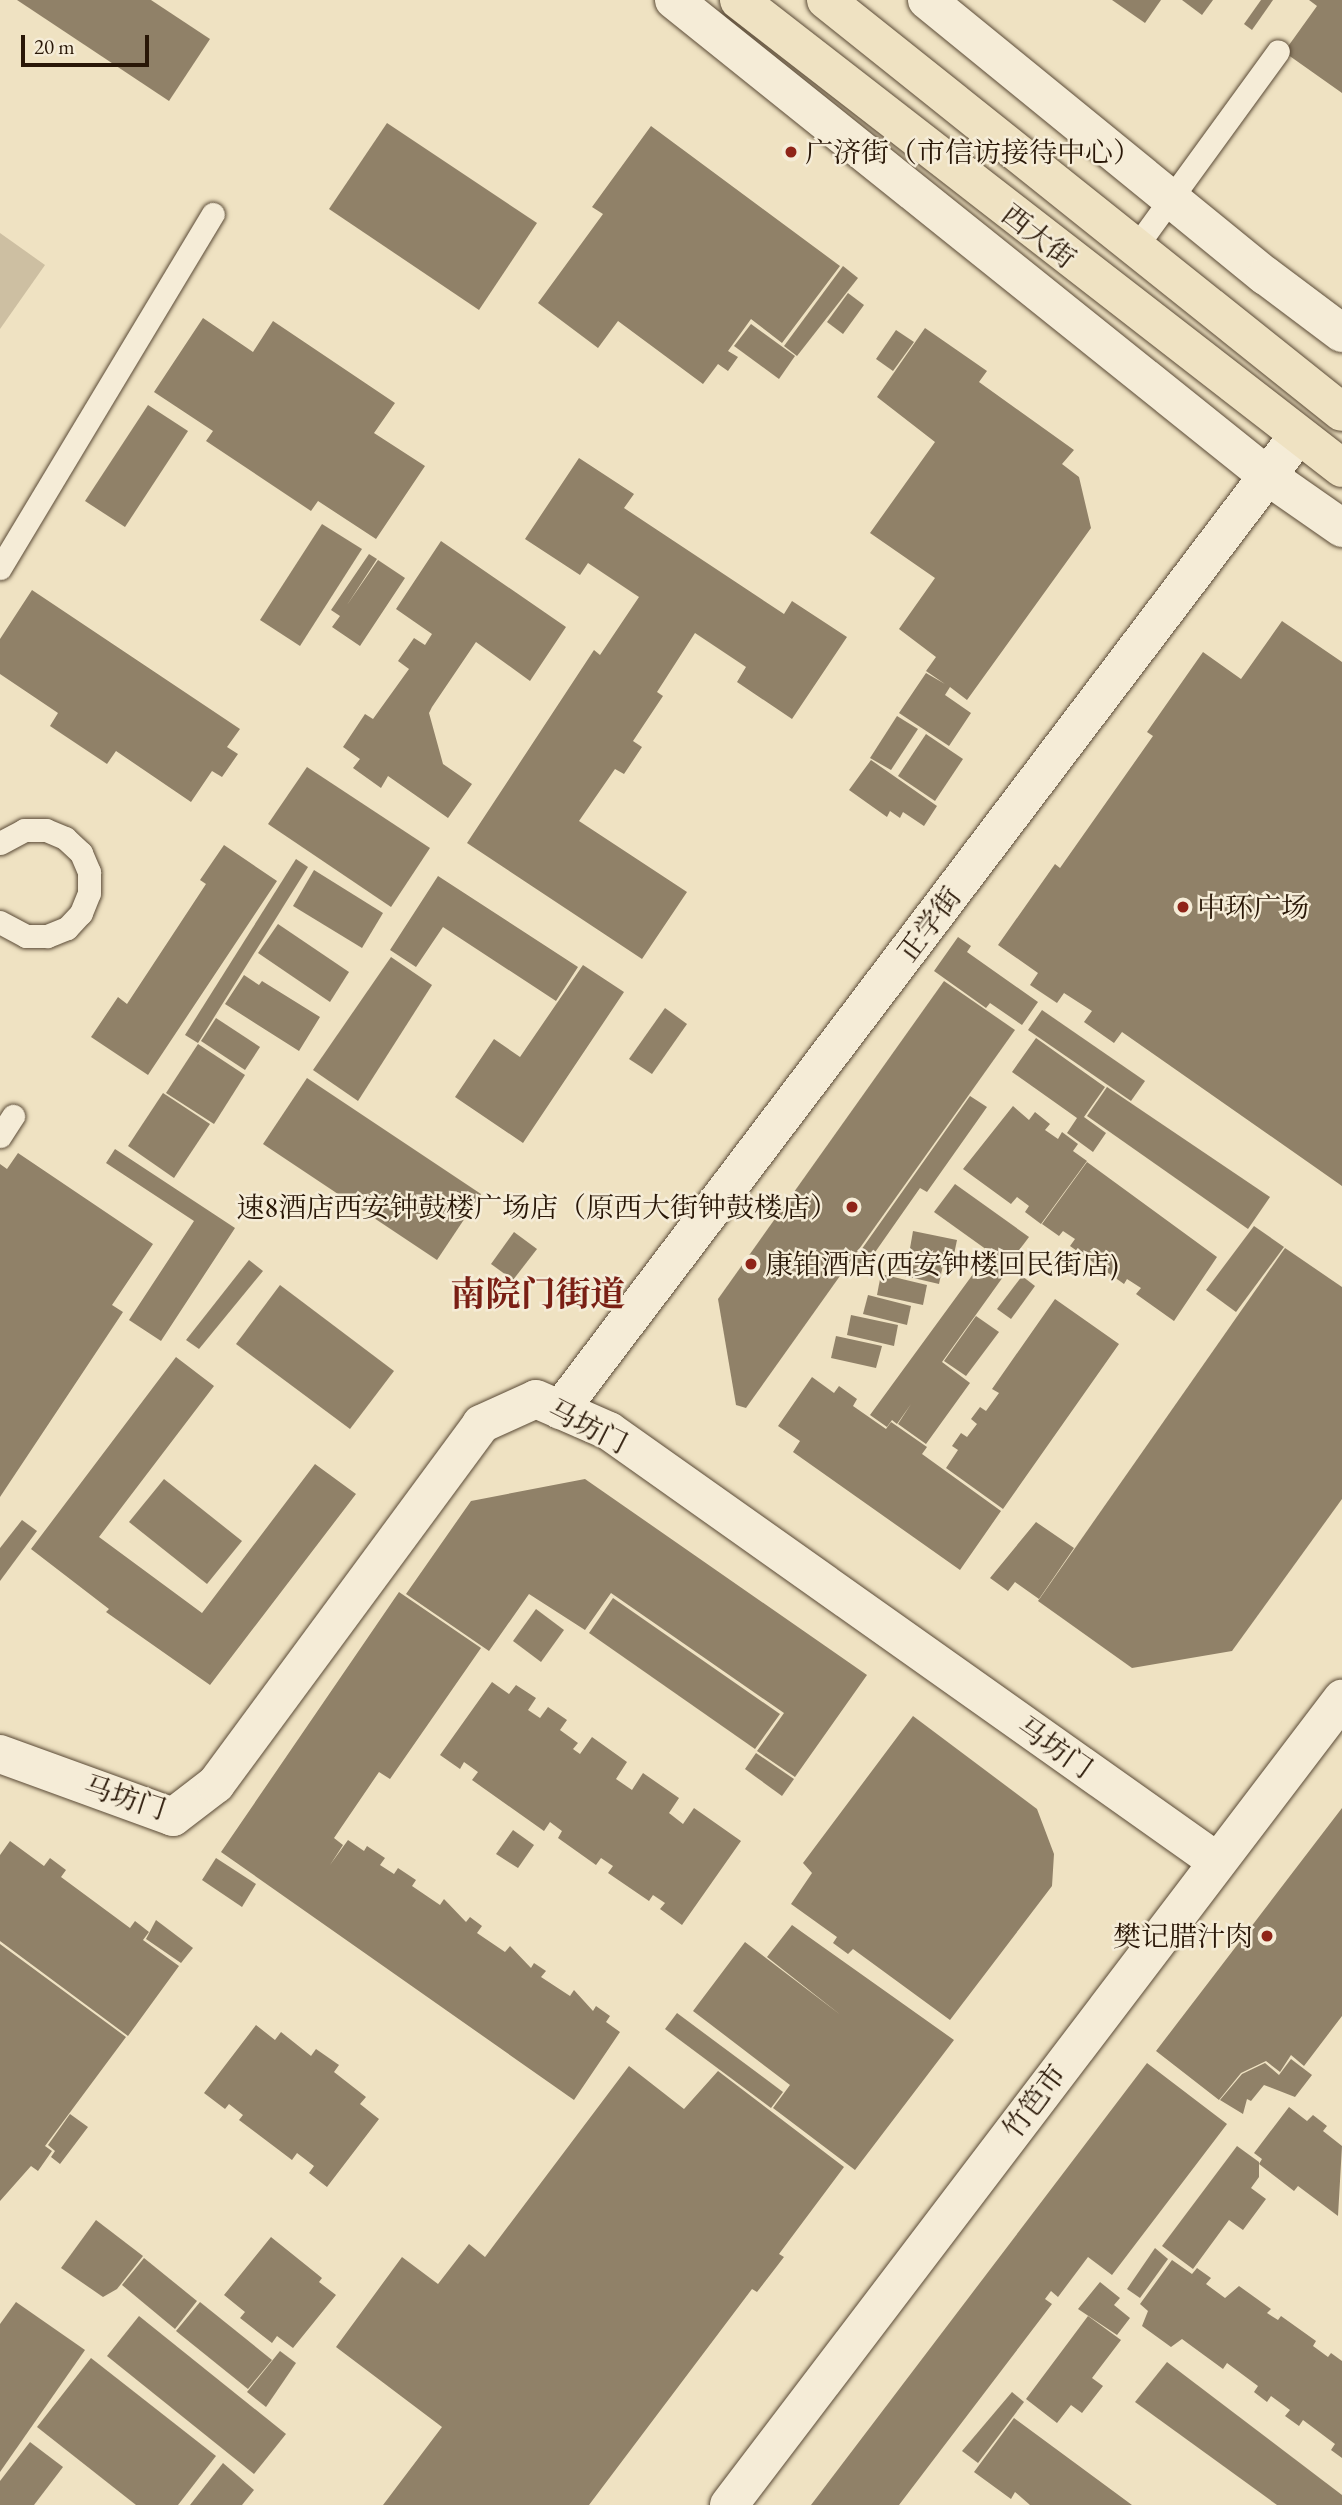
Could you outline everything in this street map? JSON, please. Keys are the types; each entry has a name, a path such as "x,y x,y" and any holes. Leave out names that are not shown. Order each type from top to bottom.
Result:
{"main road":[{"name":"西大街","path":"739,0 1297,438 1342,468"},
{"name":"西大街","path":"826,0 1342,412"}],"street":[{"path":"674,0 1269,477 1342,528"},
{"path":"927,0 1171,200 1342,333"},
{"name":"正学街","path":"560,1409 1297,438"},
{"name":"马坊门","path":"0,1754 173,1818 216,1784 481,1424 536,1399 609,1431 1215,1860"},
{"name":"竹笆市","path":"729,2505 1215,1860 1342,1699"}],"lane":[{"path":"1135,248 1278,51"},
{"path":"0,568 214,214"},
{"path":"2,835 24,830 46,830 65,838 80,853 89,872 89,893 81,913 67,928 36,936 2,930"},
{"path":"0,1136 13,1116"}],"shaded area":[{"path":"0,233 45,265 0,329"}],"building":[{"path":"17,0 151,0 210,39 169,101"},
{"path":"1112,0 1161,0 1145,23"},
{"path":"1182,0 1213,0 1202,15"},
{"path":"1261,0 1273,0 1252,30 1244,24"},
{"path":"1309,0 1342,0 1342,93 1284,52 1317,6"},
{"path":"387,123 537,223 479,310 329,209"},
{"path":"651,126 840,266 782,343 751,319 728,351 738,357 728,371 718,364 703,384 618,321 598,348 538,303 603,214 592,207"},
{"path":"843,266 858,278 797,356 784,346"},
{"path":"848,293 864,305 843,334 827,322"},
{"path":"203,318 253,352 273,321 395,403 374,433 425,466 376,539 318,501 311,511 206,441 213,431 154,392"},
{"path":"751,324 795,356 779,379 734,346"},
{"path":"925,328 987,371 979,382 1074,450 1062,464 1079,477 1091,528 967,700 950,687 945,695 971,713 949,746 899,713 926,673 945,684 926,671 936,657 899,629 935,578 870,533 935,442 877,397"},
{"path":"896,330 914,342 893,371 876,359"},
{"path":"148,405 188,431 125,527 85,501"},
{"path":"579,458 634,494 624,508 784,614 792,601 847,637 792,719 737,682 746,667 695,633 657,692 663,696 633,741 642,747 624,774 615,769 579,821 687,892 642,959 467,843 594,650 600,655 639,597 588,563 580,575 525,539"},
{"path":"322,524 362,549 300,646 260,620"},
{"path":"441,541 566,627 530,681 476,642 432,707 429,713 443,764 472,784 448,818 388,776 381,788 353,768 360,759 343,747 365,714 373,719 409,669 398,661 414,638 425,645 432,634 396,609"},
{"path":"369,554 377,559 347,605 378,560 405,578 360,646 332,627 340,616 331,610"},
{"path":"32,590 240,729 227,747 238,754 222,777 212,771 191,802 116,751 107,764 50,726 58,713 0,674 0,639"},
{"name":"中环广场","path":"1282,621 1342,662 1342,1186 1122,1032 1114,1043 1084,1022 1092,1011 1064,993 1057,1003 1030,985 1038,973 998,945 1055,864 1060,868 1153,736 1147,732 1203,652 1241,679"},
{"path":"897,716 918,729 891,770 870,758"},
{"path":"926,734 963,759 935,801 898,776"},
{"path":"871,760 937,806 924,826 903,812 900,818 890,811 887,817 849,790"},
{"path":"307,767 430,848 391,907 268,824"},
{"path":"224,845 277,881 148,1075 91,1037 118,997 127,1004 206,884 200,880"},
{"path":"296,859 308,867 198,1043 185,1035"},
{"path":"314,870 383,913 362,948 293,906"},
{"path":"438,876 578,967 556,1001 443,927 416,967 390,950"},
{"path":"278,924 349,972 330,1002 258,953"},
{"path":"958,937 971,946 967,952 1038,1002 1022,1025 990,1003 986,1008 934,971"},
{"path":"391,957 432,985 358,1101 313,1070"},
{"path":"583,965 624,992 523,1143 455,1097 494,1039 520,1057"},
{"path":"244,975 259,985 262,981 320,1017 299,1051 225,1004"},
{"path":"944,981 1015,1030 746,1408 736,1405 718,1299"},
{"path":"665,1008 687,1024 652,1074 629,1059"},
{"path":"1042,1010 1145,1081 1131,1101 1028,1030"},
{"path":"216,1018 260,1047 245,1070 201,1041"},
{"path":"1036,1038 1105,1087 1084,1117 1106,1133 1093,1152 1067,1133 1077,1118 1012,1072"},
{"path":"198,1044 245,1075 214,1124 166,1093"},
{"path":"307,1078 481,1194 437,1260 263,1144"},
{"path":"1107,1087 1270,1197 1248,1229 1087,1116"},
{"path":"163,1093 210,1124 174,1178 128,1146"},
{"path":"970,1096 987,1107 927,1192 920,1188 864,1268 854,1260"},
{"path":"1013,1106 1029,1120 1035,1112 1050,1124 1045,1130 1058,1139 1062,1132 1078,1144 1073,1151 1087,1161 1041,1224 1025,1212 1029,1206 1017,1197 1011,1204 963,1169"},
{"path":"115,1149 235,1228 161,1341 129,1320 194,1221 106,1163"},
{"path":"18,1153 153,1244 112,1305 123,1312 0,1497 0,1164 7,1169"},
{"path":"1087,1162 1217,1257 1174,1321 1136,1294 1141,1288 1127,1279 1124,1284 1070,1246 1075,1239 1063,1231 1059,1236 1042,1224"},
{"path":"955,1184 1029,1237 1008,1265 934,1212"},
{"path":"1254,1226 1284,1247 1236,1312 1206,1290"},
{"path":"913,1231 957,1240 952,1264 909,1254"},
{"path":"514,1232 537,1249 513,1280 491,1264"},
{"path":"1285,1248 1342,1287 1342,1499 1232,1651 1132,1668 1038,1601"},
{"path":"897,1255 943,1265 939,1284 892,1273"},
{"path":"987,1255 1008,1270 942,1362 970,1383 926,1444 898,1424 911,1404 897,1424 892,1420 887,1427 870,1415"},
{"path":"249,1260 263,1271 199,1349 186,1340"},
{"path":"881,1274 927,1285 923,1305 877,1295"},
{"path":"1022,1276 1035,1286 1011,1319 997,1309"},
{"path":"280,1285 394,1371 350,1429 236,1344"},
{"path":"868,1295 911,1306 907,1325 863,1314"},
{"path":"1055,1299 1119,1344 1003,1509 946,1468 958,1450 952,1446 961,1433 967,1437 977,1424 971,1419 980,1407 986,1411 999,1393 992,1389"},
{"path":"851,1315 898,1325 894,1346 847,1335"},
{"path":"976,1316 999,1332 966,1376 944,1361"},
{"path":"836,1336 882,1346 876,1368 831,1358"},
{"path":"176,1357 214,1386 99,1537 202,1613 315,1464 356,1494 210,1685 106,1612 109,1609 31,1549"},
{"path":"812,1377 834,1393 839,1386 857,1399 853,1406 886,1429 891,1422 927,1447 922,1454 1001,1511 960,1570 793,1452 800,1441 778,1426"},
{"path":"164,1479 242,1541 207,1584 129,1522"},
{"path":"585,1479 867,1675 795,1777 757,1751 784,1713 611,1593 585,1630 529,1594 489,1651 406,1594 471,1501"},
{"path":"22,1520 37,1531 0,1581 0,1548"},
{"path":"1036,1522 1074,1548 1039,1599 1015,1582 1008,1591 990,1578"},
{"path":"399,1592 481,1648 390,1779 379,1772 334,1838 343,1845 330,1865 348,1840 364,1851 367,1846 385,1858 380,1865 394,1874 398,1868 416,1880 412,1886 440,1905 444,1899 466,1922 470,1917 482,1926 477,1933 505,1952 510,1946 531,1968 534,1963 546,1971 541,1977 570,1996 574,1990 593,2011 596,2006 610,2016 606,2022 620,2032 574,2100 221,1852"},
{"path":"613,1598 780,1714 755,1749 589,1633"},
{"path":"536,1609 564,1630 541,1662 513,1641"},
{"path":"492,1682 509,1694 516,1685 536,1698 528,1710 540,1718 548,1707 567,1720 560,1730 578,1743 573,1749 580,1754 592,1737 627,1762 616,1779 632,1790 643,1773 679,1798 669,1813 683,1824 694,1808 741,1841 682,1925 660,1909 665,1903 653,1895 649,1901 608,1873 613,1866 601,1858 596,1865 558,1838 562,1831 550,1822 544,1831 472,1780 478,1772 464,1762 460,1769 440,1755"},
{"path":"913,1716 1037,1809 1054,1854 1052,1886 950,2020 853,1949 848,1954 833,1943 837,1937 791,1904 812,1873 803,1863"},
{"path":"756,1753 794,1779 782,1796 745,1769"},
{"path":"1342,1808 1342,2016 1304,2066 1291,2055 1280,2072 1266,2061 1241,2073 1219,2100 1156,2051"},
{"path":"513,1830 534,1845 518,1868 496,1854"},
{"path":"10,1841 44,1866 50,1858 66,1870 61,1877 130,1928 135,1921 149,1932 143,1940 179,1966 128,2036 0,1941 0,1855"},
{"path":"216,1858 256,1884 242,1907 202,1880"},
{"path":"156,1920 193,1948 181,1963 146,1939"},
{"path":"792,1925 954,2040 855,2170 773,2108 790,2085 693,2011 745,1942 842,2016 767,1957"},
{"path":"0,1944 126,2037 45,2146 52,2151 38,2171 31,2166 0,2201"},
{"path":"677,2013 783,2092 771,2108 665,2029"},
{"path":"256,2025 275,2040 281,2032 311,2056 316,2049 339,2065 334,2072 366,2097 360,2104 379,2119 327,2187 309,2173 314,2166 297,2153 292,2160 239,2120 243,2115 229,2104 225,2109 204,2093"},
{"path":"1291,2059 1312,2075 1295,2097 1264,2085 1251,2101 1247,2099 1243,2114 1220,2100 1242,2074 1265,2063 1279,2075"},
{"path":"1147,2063 1227,2124 1112,2275 1088,2257 1058,2297 1051,2291 1045,2299 1052,2304 899,2505 811,2505"},
{"path":"629,2066 684,2109 718,2071 844,2167 779,2254 784,2257 757,2292 752,2289 589,2505 383,2505 442,2427 336,2347 402,2257 438,2284 469,2244 485,2257"},
{"path":"1289,2107 1307,2121 1313,2115 1327,2126 1323,2131 1342,2146 1338,2216 1298,2186 1294,2191 1259,2164 1262,2159 1254,2153"},
{"path":"70,2114 88,2127 60,2164 51,2157 55,2151 48,2145"},
{"path":"1237,2146 1259,2162 1259,2177 1251,2188 1266,2199 1243,2230 1229,2220 1193,2269 1162,2246"},
{"path":"96,2220 143,2256 117,2289 103,2297 61,2268"},
{"path":"271,2237 322,2278 319,2282 336,2295 293,2348 277,2336 272,2343 240,2318 245,2312 224,2295"},
{"path":"1155,2248 1168,2259 1140,2298 1127,2289"},
{"path":"144,2258 197,2301 175,2329 122,2285"},
{"path":"1172,2260 1192,2274 1197,2268 1211,2278 1206,2284 1225,2298 1239,2286 1271,2309 1267,2313 1278,2320 1281,2316 1316,2341 1313,2346 1328,2357 1331,2353 1342,2361 1342,2458 1331,2450 1335,2444 1303,2420 1299,2426 1285,2416 1290,2410 1271,2396 1267,2402 1254,2392 1258,2386 1227,2363 1223,2369 1182,2339 1171,2347 1142,2326 1148,2311 1140,2304"},
{"path":"1100,2282 1120,2298 1114,2305 1130,2318 1117,2335 1078,2309"},
{"path":"16,2302 85,2350 0,2472 0,2324"},
{"path":"200,2302 272,2360 248,2389 176,2331"},
{"path":"139,2316 286,2434 254,2474 107,2356"},
{"path":"1088,2316 1121,2340 1092,2378 1103,2386 1082,2413 1071,2405 1057,2423 1026,2399"},
{"path":"280,2351 296,2363 266,2407 247,2392"},
{"path":"91,2358 216,2456 178,2505 136,2505 37,2427"},
{"path":"1167,2362 1342,2495 1342,2505 1277,2505 1135,2402"},
{"path":"1012,2392 1024,2402 978,2463 962,2451"},
{"path":"1014,2418 1132,2505 1030,2505 1015,2492 1011,2499 974,2472"},
{"path":"30,2442 63,2467 34,2505 0,2505 0,2481"},
{"path":"223,2463 254,2490 242,2505 190,2505"}],"place":[{"name":"广济街（市信访接待中心）","path":"791,152"},
{"name":"中环广场","path":"1183,907"},
{"name":"速8酒店西安钟鼓楼广场店（原西大街钟鼓楼店）","path":"852,1207"},
{"name":"康铂酒店(西安钟楼回民街店)","path":"751,1264"},
{"name":"樊记腊汁肉","path":"1267,1936"}],"district":[{"name":"南院门街道","path":"538,1294"}]}
